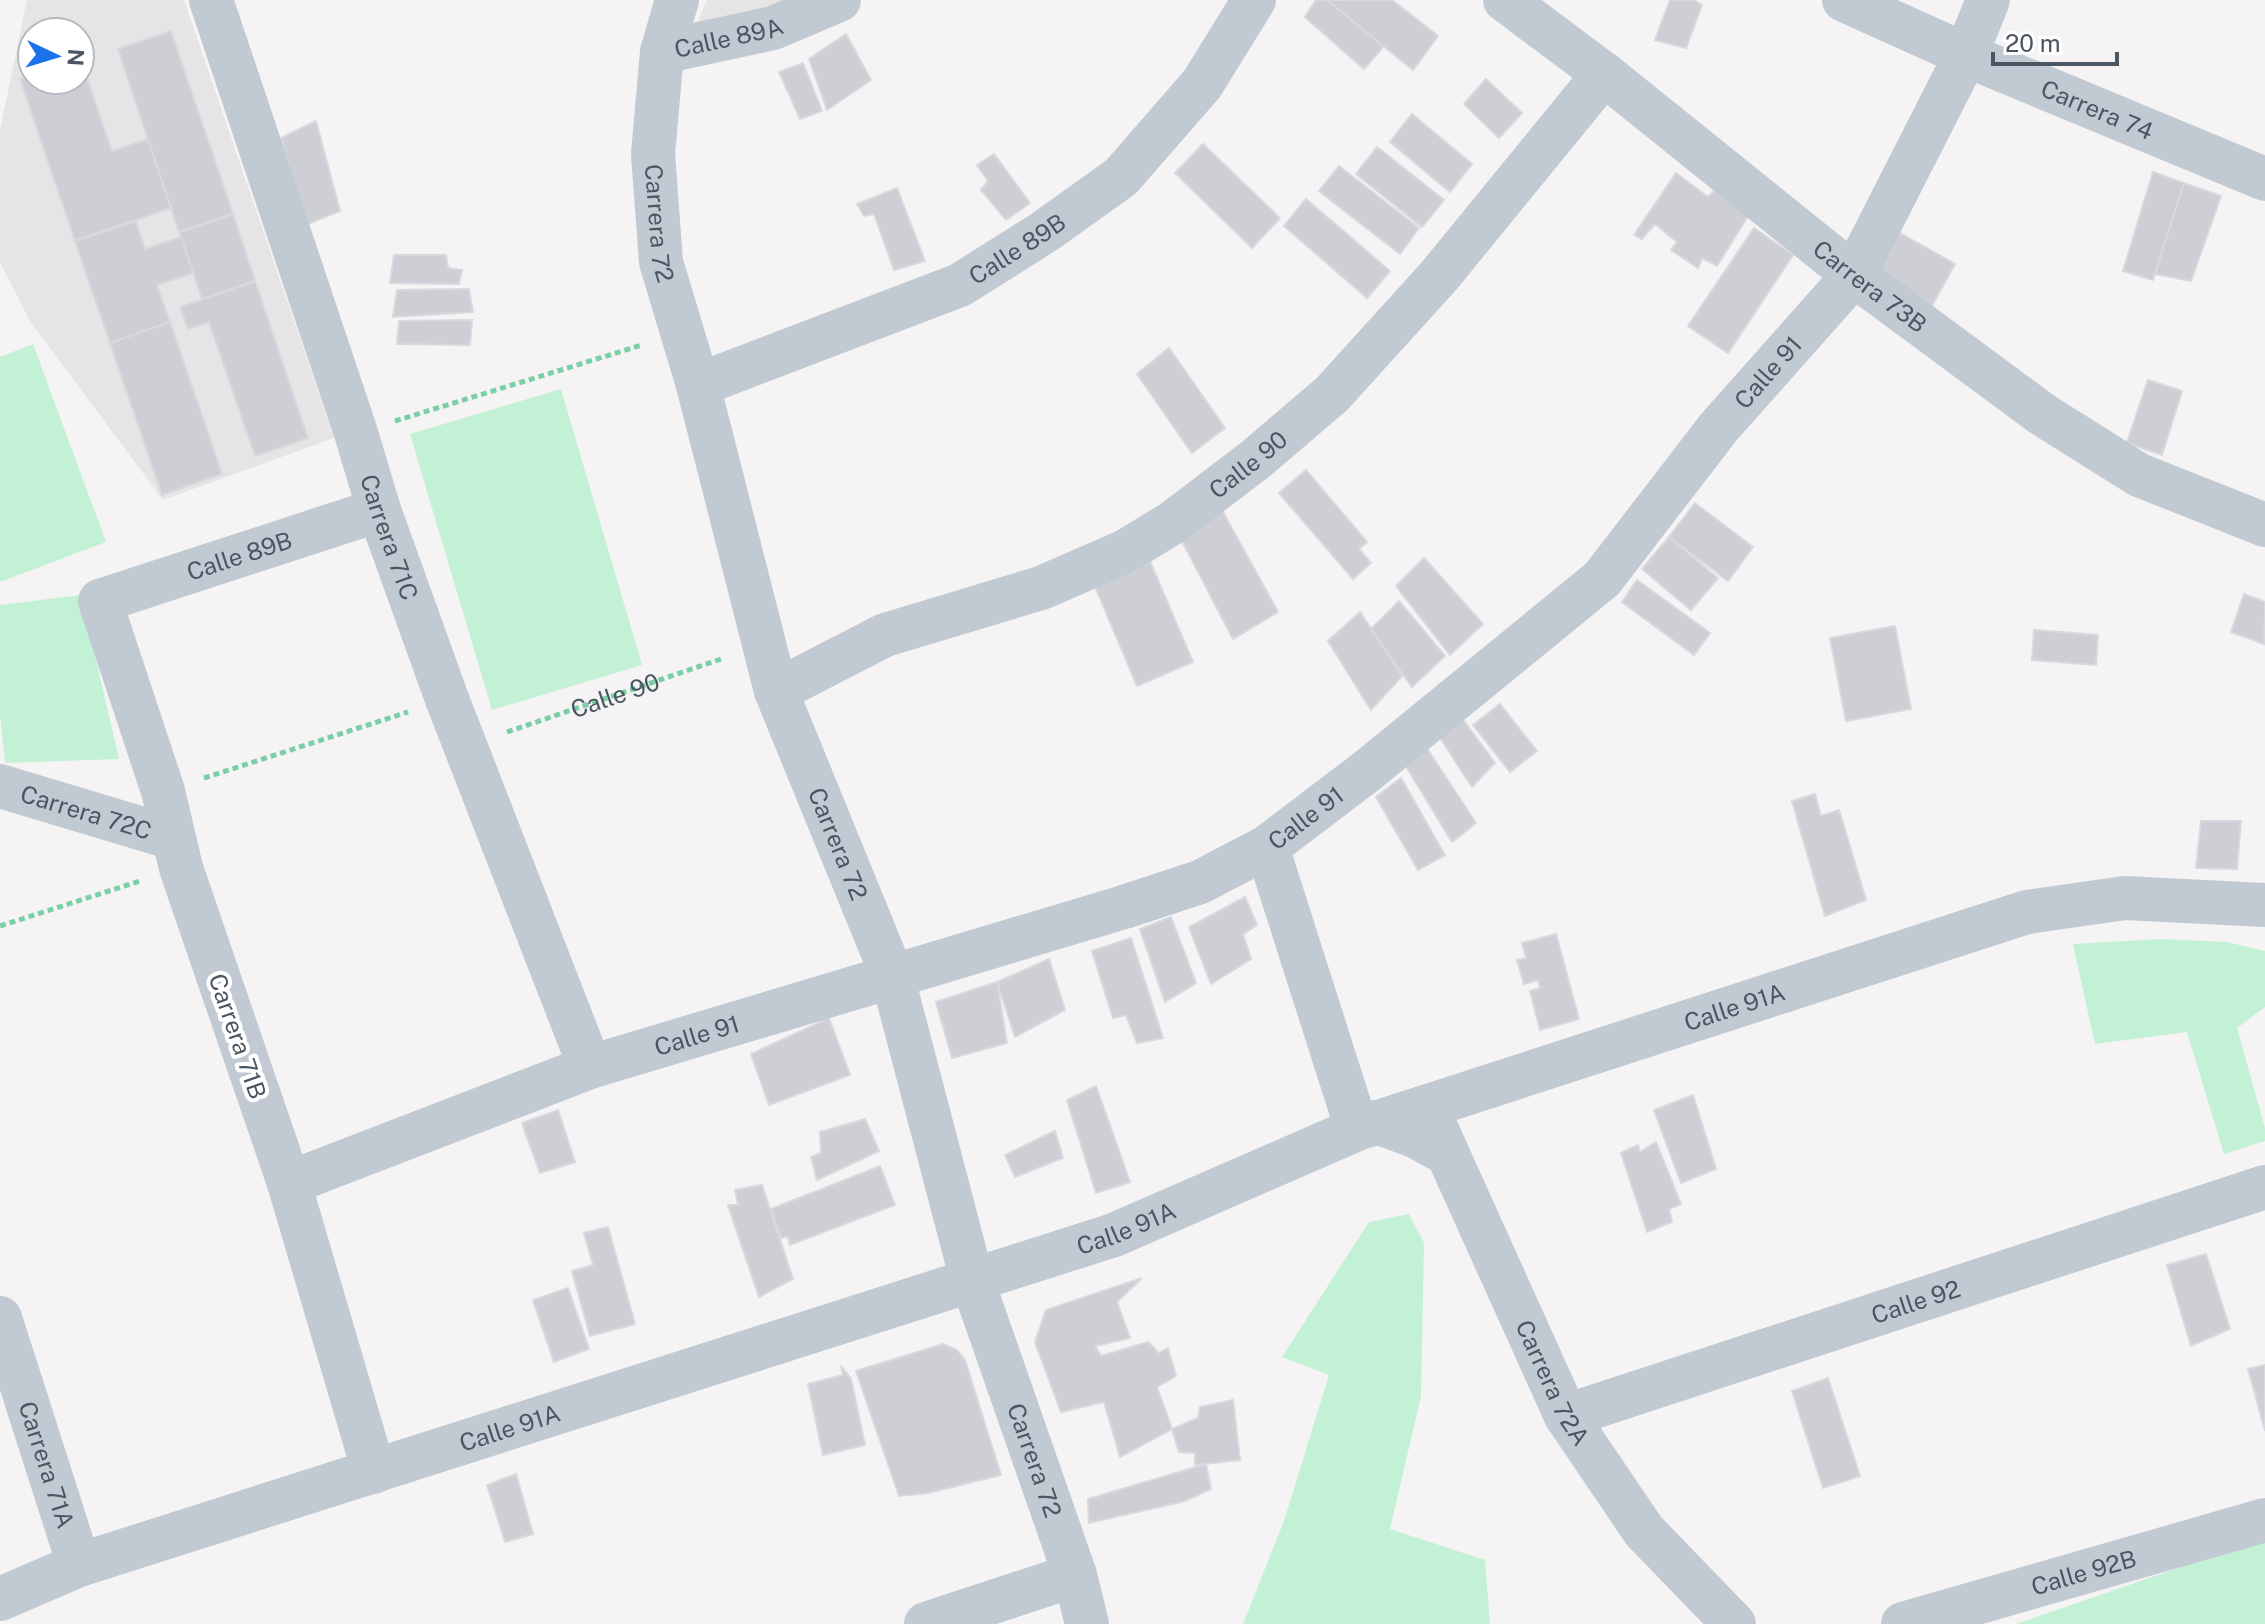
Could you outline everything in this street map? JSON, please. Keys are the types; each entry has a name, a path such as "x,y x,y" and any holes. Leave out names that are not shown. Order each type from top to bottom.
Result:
{"street":[{"name":"Carrera 71C","path":"211,0 379,510 447,699 590,1067"},
{"name":"Carrera 72","path":"677,0 662,52 653,154 661,262 698,385 776,691 892,975 972,1280 1075,1575 1087,1624"},
{"name":"Calle 89A","path":"662,52 773,28 839,0"},
{"name":"Calle 89B","path":"698,385 960,285 1044,232 1121,177 1202,84 1254,0"},
{"name":"Carrera 73B","path":"1505,0 1604,74 1854,275 2042,414 2139,475 2265,525"},
{"name":"Carrera 74","path":"1844,0 1966,55 2265,179"},
{"name":"Calle 91","path":"289,1183 590,1067 1200,882 1267,847 1367,771 1602,579 1719,427 1854,275 1966,55 1988,0"},
{"name":"Calle 90","path":"776,691 885,635 1041,588 1124,552 1172,523 1256,459 1332,394 1439,276 1604,74"},
{"name":"Calle 89B","path":"100,601 379,510"},
{"name":"Carrera 71B","path":"100,601 163,791 177,853 289,1183 374,1472"},
{"name":"Carrera 72C","path":"0,786 177,853"},
{"path":"1267,847 1367,1125 1415,1136 1446,1153"},
{"name":"Calle 91A","path":"0,1599 79,1565 1114,1235 1367,1125 2027,912 2125,898 2261,904"},
{"name":"Carrera 72A","path":"1426,1105 1566,1416 1644,1531 1725,1622"},
{"name":"Calle 92","path":"1566,1416 2265,1187"},
{"name":"Carrera 71A","path":"0,1318 79,1565"},
{"name":"Calle 92B","path":"1903,1624 2254,1535"},
{"path":"926,1624 1075,1575"}],"path":[{"path":"356,433 681,333"},
{"name":"Calle 90","path":"466,746 763,645"},
{"path":"163,791 447,699"},
{"path":"0,926 177,853"}],"shaded area":[{"path":"27,0 184,0 334,438 163,500 30,321 0,262 0,130 16,53 16,96 96,96 96,16 24,16"},
{"path":"707,0 804,0 691,37"}],"green space":[{"path":"33,344 106,542 0,582 0,357"},
{"path":"561,389 642,665 492,710 410,434"},
{"path":"81,595 119,759 5,763 0,714 0,605"},
{"path":"2161,939 2227,942 2265,951 2265,1007 2237,1028 2265,1128 2265,1141 2224,1154 2187,1032 2095,1044 2073,944"},
{"path":"1409,1214 1424,1243 1421,1396 1390,1529 1485,1560 1490,1624 1243,1624 1284,1521 1329,1375 1282,1357 1369,1222"},
{"path":"2265,1538 2265,1624 2016,1624"}],"building":[{"path":"1316,0 1327,0 1384,46 1364,69 1305,17"},
{"path":"1327,0 1392,0 1438,36 1413,70"},
{"path":"1670,0 1693,0 1702,5 1686,48 1655,40"},
{"path":"171,31 233,214 179,232 118,49"},
{"path":"846,34 871,80 827,110 809,59"},
{"path":"803,63 822,111 800,119 779,72"},
{"path":"1486,79 1522,113 1499,138 1464,104"},
{"path":"26,96 93,96 112,151 148,139 171,208 75,241"},
{"path":"1412,114 1472,164 1450,192 1390,142"},
{"path":"316,121 340,211 306,225 281,138"},
{"path":"1203,144 1280,218 1252,248 1175,173"},
{"path":"1377,147 1444,200 1422,227 1356,174"},
{"path":"994,154 1030,203 1006,220 981,190 988,181 977,165"},
{"path":"1339,166 1419,228 1400,254 1319,191"},
{"path":"2153,172 2184,183 2153,280 2123,271"},
{"path":"1676,173 1708,197 1715,190 1748,216 1717,266 1702,258 1698,268 1671,250 1677,242 1655,224 1642,239 1634,235"},
{"path":"2184,183 2221,196 2191,281 2155,274"},
{"path":"897,188 925,261 894,270 874,214 864,216 857,204"},
{"path":"1306,199 1390,271 1367,298 1284,226"},
{"path":"233,214 255,281 202,299 179,232"},
{"path":"136,221 145,249 181,237 193,273 157,285 170,322 110,343 75,241"},
{"path":"1754,228 1793,255 1728,353 1688,326"},
{"path":"1900,233 1955,264 1927,315 1871,285"},
{"path":"394,255 446,255 448,268 462,270 459,284 390,283"},
{"path":"255,281 308,438 255,456 209,322 188,329 180,307"},
{"path":"469,289 473,312 393,317 397,290"},
{"path":"472,320 470,345 397,344 399,321"},
{"path":"170,322 222,474 162,495 110,343"},
{"path":"1169,348 1225,428 1192,453 1137,374"},
{"path":"2148,380 2182,391 2162,455 2127,443"},
{"path":"1306,470 1367,542 1359,549 1371,563 1353,579 1279,493"},
{"path":"1695,503 1753,547 1728,581 1669,537"},
{"path":"1222,510 1278,612 1233,639 1181,539"},
{"path":"1669,537 1718,578 1691,610 1642,569"},
{"path":"1424,558 1483,624 1450,655 1396,586"},
{"path":"1149,559 1193,662 1137,686 1094,584"},
{"path":"1637,580 1710,633 1694,655 1622,602"},
{"path":"2244,594 2265,602 2264,644 2231,632"},
{"path":"1399,601 1445,656 1412,687 1371,629"},
{"path":"1360,612 1402,676 1371,710 1328,641"},
{"path":"1895,626 1911,709 1846,721 1830,638"},
{"path":"2034,630 2098,635 2096,665 2032,660"},
{"path":"1500,704 1537,751 1510,772 1473,725"},
{"path":"1458,713 1495,763 1472,787 1437,733"},
{"path":"1426,747 1476,823 1452,842 1404,763"},
{"path":"1401,778 1445,855 1418,870 1376,797"},
{"path":"1815,794 1821,816 1839,810 1866,900 1825,916 1792,801"},
{"path":"2201,821 2241,821 2237,869 2196,868"},
{"path":"1245,897 1257,925 1243,934 1251,959 1211,984 1189,927"},
{"path":"1171,917 1196,983 1165,1002 1140,929"},
{"path":"1556,934 1579,1019 1540,1030 1530,991 1540,988 1538,980 1524,984 1517,960 1526,958 1522,943"},
{"path":"1131,938 1163,1038 1137,1043 1126,1015 1113,1018 1092,951"},
{"path":"1049,959 1065,1010 1015,1037 997,982"},
{"path":"997,982 1007,1043 952,1058 936,1002"},
{"path":"829,1018 850,1075 769,1105 751,1054"},
{"path":"1096,1086 1130,1182 1096,1193 1067,1100"},
{"path":"1693,1095 1716,1169 1681,1183 1654,1110"},
{"path":"558,1110 575,1162 540,1173 522,1123"},
{"path":"865,1119 879,1151 817,1180 811,1157 821,1153 820,1132"},
{"path":"1055,1131 1063,1158 1015,1177 1005,1155"},
{"path":"1656,1142 1681,1204 1669,1209 1672,1222 1647,1232 1621,1153 1638,1145 1640,1152"},
{"path":"880,1166 895,1205 790,1245 788,1237 781,1238 771,1209"},
{"path":"762,1185 793,1279 759,1297 728,1205 738,1205 735,1190"},
{"path":"608,1227 635,1324 590,1336 572,1271 593,1265 584,1233"},
{"path":"2206,1254 2230,1329 2191,1346 2167,1265"},
{"path":"1142,1278 1117,1302 1130,1338 1095,1346 1101,1356 1148,1342 1159,1353 1168,1348 1176,1376 1157,1387 1172,1429 1120,1457 1104,1402 1061,1412 1035,1342 1046,1310"},
{"path":"568,1288 589,1349 554,1362 533,1300"},
{"path":"943,1344 957,1350 965,1360 1001,1475 928,1493 899,1496 856,1371"},
{"path":"2265,1365 2265,1431 2248,1369"},
{"path":"841,1366 851,1379 865,1445 823,1455 808,1384 843,1375"},
{"path":"1828,1378 1860,1476 1823,1488 1792,1391"},
{"path":"1233,1400 1240,1460 1195,1465 1195,1453 1179,1452 1172,1429 1198,1418 1200,1407"},
{"path":"1206,1464 1211,1489 1185,1501 1089,1523 1088,1499"},
{"path":"516,1474 533,1534 505,1542 487,1485"}]}
